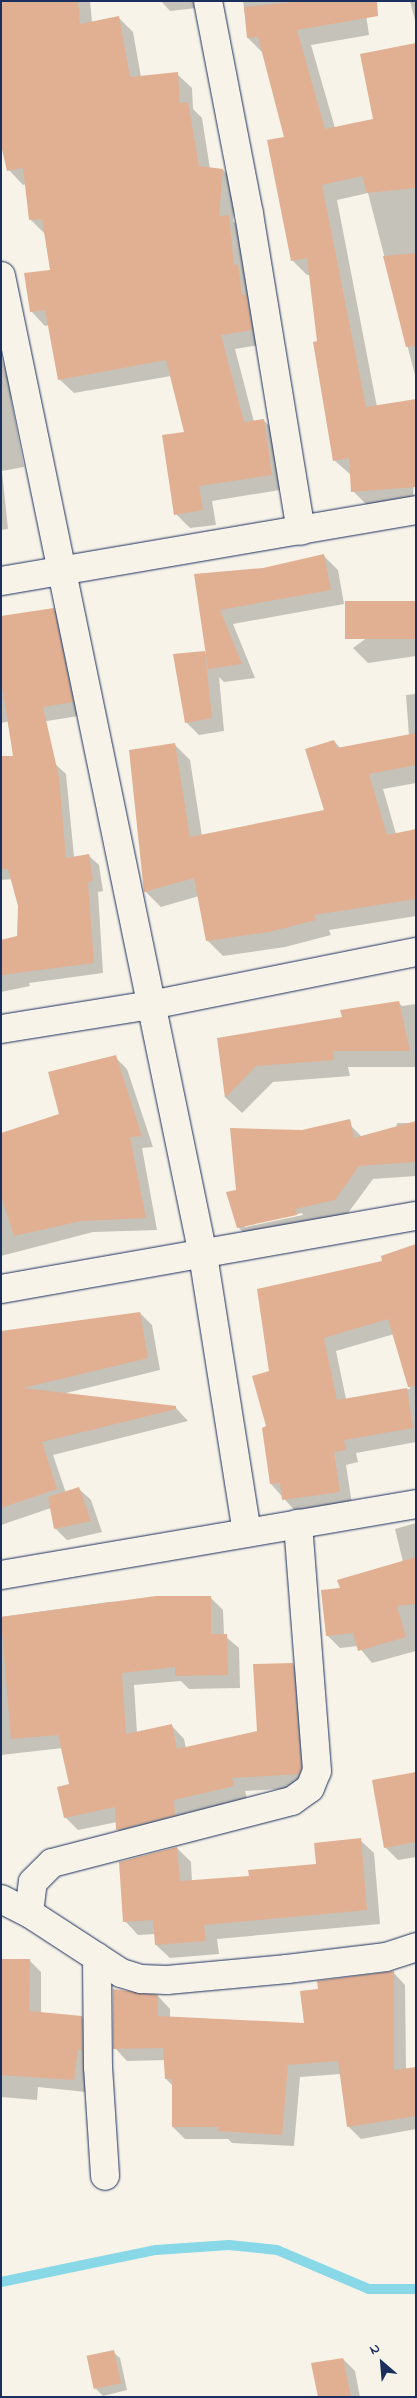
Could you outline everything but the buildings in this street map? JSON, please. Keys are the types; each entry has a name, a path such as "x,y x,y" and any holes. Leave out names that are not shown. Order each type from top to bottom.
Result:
{"street":[{"path":"208,1 248,214 300,531"},
{"path":"1,276 64,570 203,1255 247,1533"},
{"path":"1,580 416,510"},
{"path":"1,1030 151,1005 416,952"},
{"path":"1,1289 203,1255 416,1216"},
{"path":"1,1575 416,1504"},
{"path":"29,1913 33,1882 52,1863 292,1801 310,1788 317,1771 298,1524"},
{"path":"1,1899 29,1913 121,1973 141,1979 167,1980 386,1957 416,1947"},
{"path":"97,1958 98,2067 105,2176"}],"waterway":[{"path":"1,2282 156,2250 229,2245 277,2250 369,2289 416,2289"}]}
